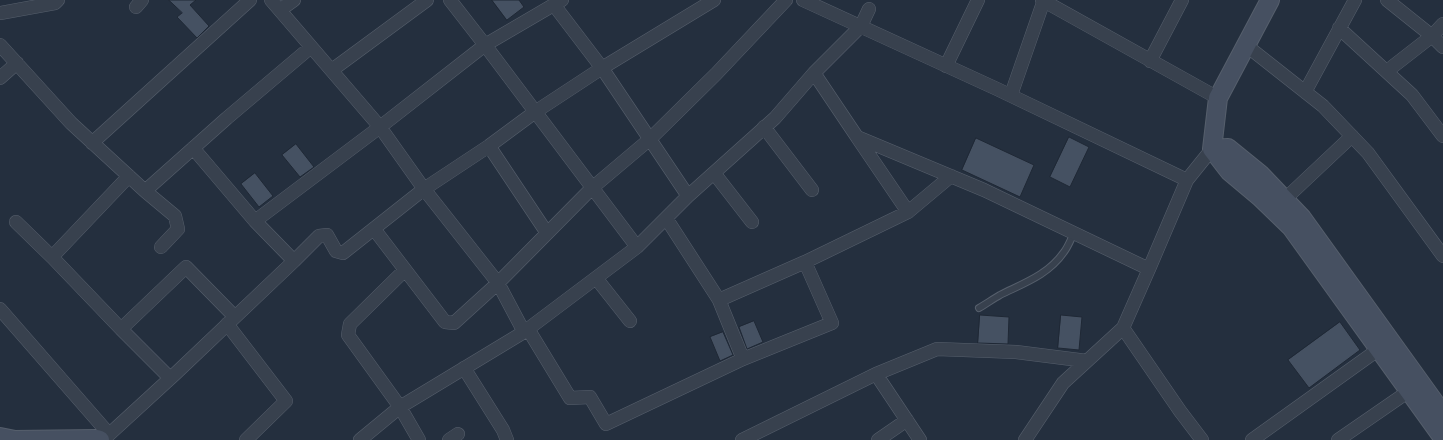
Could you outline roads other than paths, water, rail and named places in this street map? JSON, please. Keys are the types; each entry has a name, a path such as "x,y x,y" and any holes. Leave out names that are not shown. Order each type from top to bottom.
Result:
{"street":[{"path":"0,13 32,4 55,3 58,0"},
{"path":"92,143 250,0"},
{"path":"271,0 380,127 424,189 498,283 526,331 570,398 590,397 606,424 743,359 832,324 805,262"},
{"path":"280,10 294,0"},
{"path":"332,70 427,0"},
{"path":"450,0 637,247"},
{"path":"0,437 15,440 104,438 231,321 319,236 327,235 336,251 343,253 424,189 489,146 535,112 602,68 714,0"},
{"path":"374,229 445,322 454,323 498,283 592,188 650,139 716,74 786,0"},
{"path":"803,0 1010,95 1188,180"},
{"path":"946,66 978,0"},
{"path":"1010,95 1043,0 1150,61 1217,103"},
{"path":"1150,61 1182,0"},
{"path":"1025,440 1063,383 1123,328 1188,180 1212,149 1217,103 1270,0"},
{"path":"1217,103 1228,94 1280,0"},
{"path":"1305,92 1355,0"},
{"path":"1387,0 1432,36 1443,47"},
{"path":"255,221 380,127 484,45 558,2 688,196"},
{"path":"360,440 400,407 526,331 637,247 688,196 775,118 814,74 860,26 869,9"},
{"path":"1387,71 1432,36 1443,24"},
{"path":"1339,28 1412,95 1443,136"},
{"path":"0,45 71,123 175,216 178,229 161,247"},
{"path":"145,190 311,47"},
{"path":"1252,50 1323,106 1368,153 1443,256"},
{"path":"0,78 17,63"},
{"path":"814,74 908,212"},
{"path":"764,127 812,190"},
{"path":"1284,200 1352,136"},
{"path":"857,137 984,190 1149,269"},
{"path":"489,146 547,233"},
{"path":"193,148 255,221 294,261"},
{"path":"1212,149 1228,148 1260,174 1302,218 1440,416 1443,438"},
{"path":"1212,149 1229,171 1260,197 1291,227 1410,391 1440,416"},
{"path":"714,173 752,222"},
{"path":"52,258 129,176"},
{"path":"719,300 805,262 908,212 951,176"},
{"path":"666,218 719,300 743,359"},
{"path":"16,222 170,378"},
{"path":"121,328 186,267 231,321 286,401 246,440"},
{"path":"405,270 350,324 348,335 400,407 419,440"},
{"path":"596,278 630,321"},
{"path":"0,309 104,438"},
{"path":"1123,328 1180,411 1202,440"},
{"path":"742,440 876,374 937,349 1016,352 1087,361"},
{"path":"1252,440 1379,349"},
{"path":"464,368 504,430 507,440"},
{"path":"876,374 920,440"},
{"path":"1338,440 1410,391"},
{"path":"878,440 907,420"}],"lane":[{"path":"979,308 998,296 1031,281 1046,271 1056,263 1065,252 1074,233"}]}
